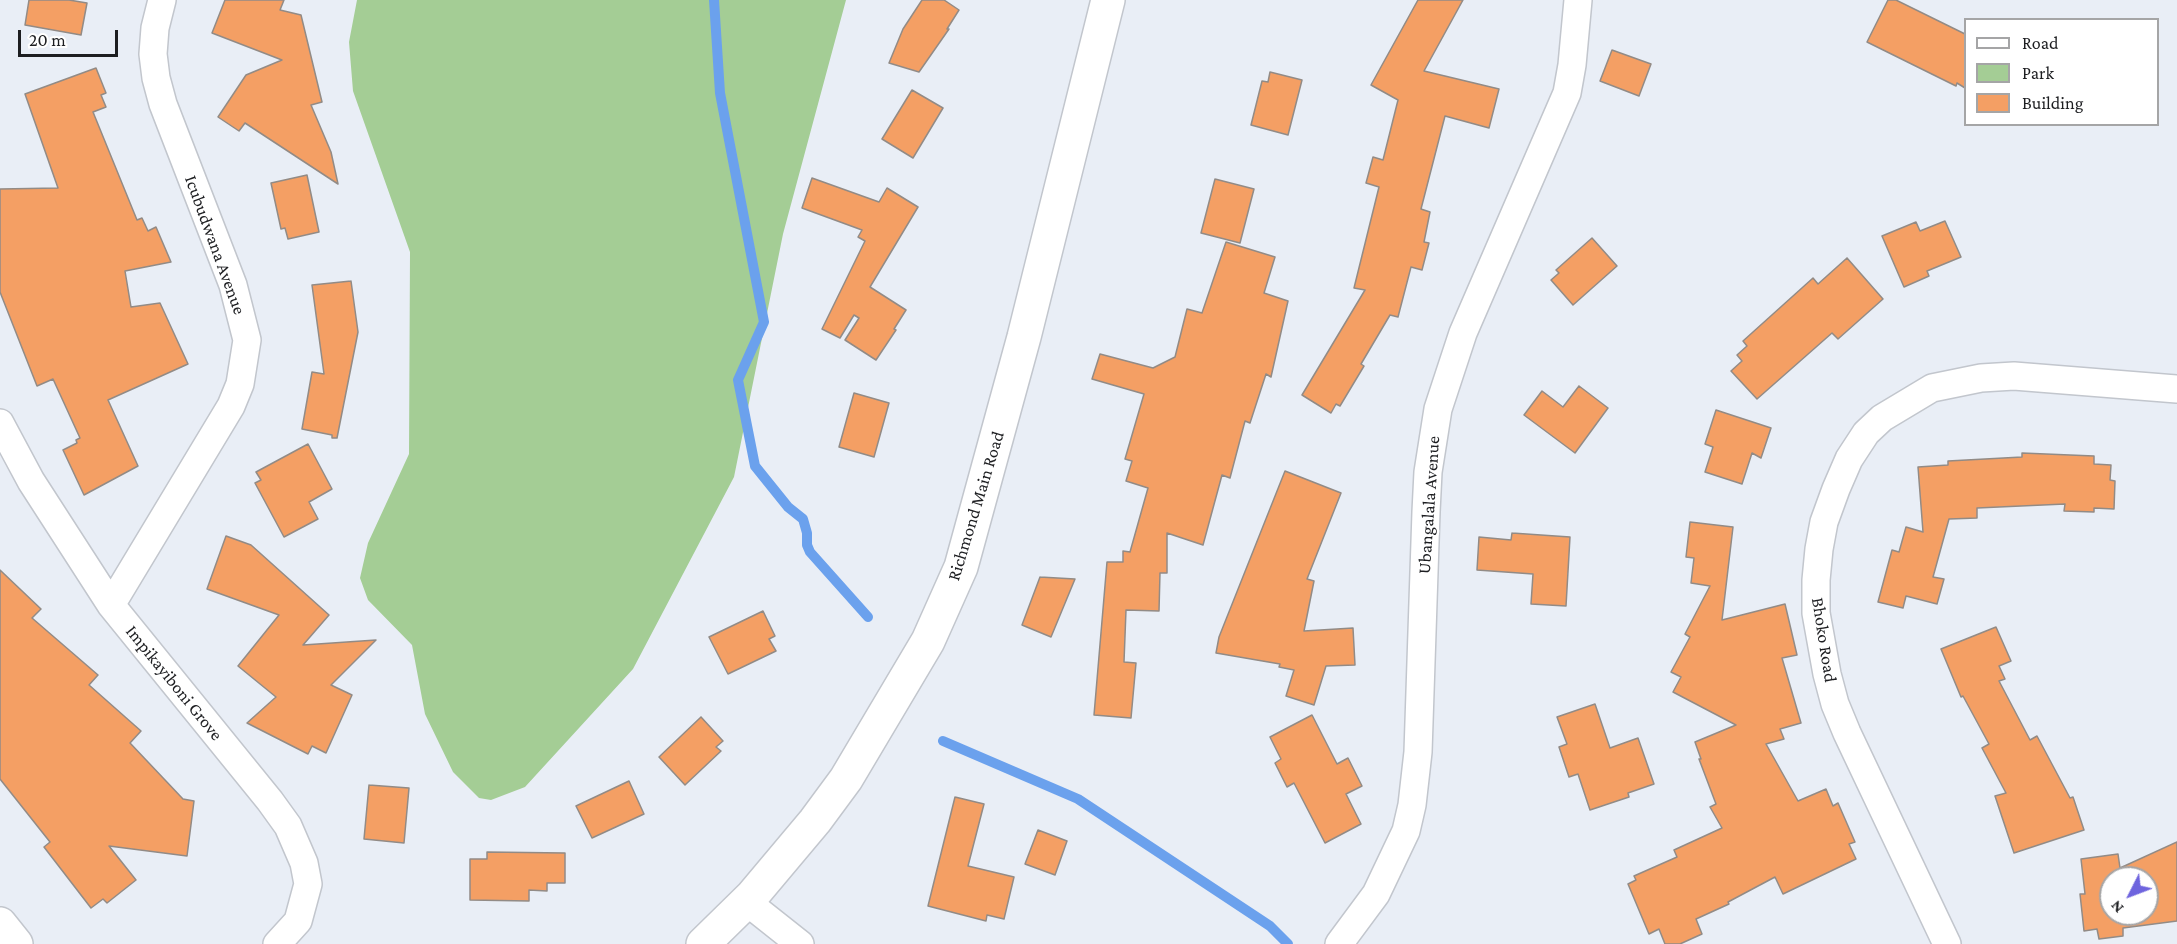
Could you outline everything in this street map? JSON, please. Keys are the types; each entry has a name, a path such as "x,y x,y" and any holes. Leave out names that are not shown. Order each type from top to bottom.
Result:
{"main road":[{"name":"Richmond Main Road","path":"703,944 747,902 815,821 846,779 928,641 961,567 1024,337 1107,0"},
{"path":"0,924 16,944"}],"street":[{"name":"Icubudwana Avenue","path":"111,605 231,406 240,384 247,340 233,285 163,104 156,78 153,54 155,28 162,0"},
{"name":"Ubangalala Avenue","path":"1339,944 1376,894 1406,831 1412,805 1418,752 1428,472 1438,409 1463,333 1566,93 1572,65 1578,0"},
{"name":"Bhoko Road","path":"1947,944 1847,733 1835,704 1827,674 1816,613 1816,580 1821,540 1836,489 1849,459 1866,433 1882,418 1932,388 1981,378 2014,376 2177,389"},
{"name":"Impikayiboni Grove","path":"0,423 31,481 111,605 288,826 304,863 308,884 298,921 277,944"},
{"path":"747,902 800,944"}],"green space":[{"path":"357,0 846,0 783,234 734,477 633,669 525,787 491,800 479,798 453,772 425,714 412,645 368,600 360,578 368,543 409,454 410,252 353,91 349,42"}],"building":[{"path":"29,0 69,0 87,3 81,35 25,25"},
{"path":"225,0 284,0 280,10 301,15 322,102 311,105 331,152 338,184 245,123 239,131 218,117 246,75 282,60 212,33"},
{"path":"922,0 944,0 959,10 947,29 949,29 919,72 889,63 903,29"},
{"path":"1418,0 1463,0 1424,71 1499,89 1489,128 1445,116 1421,209 1430,212 1424,242 1429,243 1422,270 1411,267 1398,317 1390,315 1361,364 1364,366 1340,406 1336,404 1331,413 1302,395 1365,290 1354,288 1379,187 1366,183 1373,157 1383,160 1398,100 1371,85"},
{"path":"1888,0 1896,0 1964,34 1964,87 1957,83 1956,86 1867,42"},
{"path":"1612,50 1651,64 1639,96 1600,81"},
{"path":"96,68 106,93 101,95 106,107 93,112 137,220 142,218 148,231 156,227 171,262 125,271 131,307 160,303 188,364 108,400 138,466 84,495 63,450 77,443 76,440 80,438 53,379 37,386 0,292 0,189 58,188 25,94"},
{"path":"1270,72 1302,80 1288,135 1251,125 1262,81 1268,82"},
{"path":"912,90 943,108 913,158 882,139"},
{"path":"307,175 319,232 288,239 285,228 281,229 271,183"},
{"path":"812,178 879,202 887,188 918,207 870,287 906,310 876,360 845,340 859,318 854,315 840,338 822,329 865,241 858,237 862,230 802,208"},
{"path":"1215,179 1254,189 1240,243 1201,233"},
{"path":"1945,221 1961,257 1927,271 1929,276 1904,287 1882,236 1916,222 1920,231"},
{"path":"1592,238 1617,266 1573,305 1551,280 1559,273 1556,270"},
{"path":"1226,242 1275,257 1264,293 1288,301 1271,377 1266,374 1250,423 1245,421 1230,478 1222,475 1203,545 1167,533 1167,573 1160,573 1159,611 1126,610 1124,662 1136,663 1131,718 1094,715 1107,562 1123,562 1123,551 1130,552 1148,488 1126,481 1132,461 1125,459 1144,394 1092,379 1100,354 1153,368 1175,357 1187,309 1202,313"},
{"path":"1847,258 1883,299 1838,339 1832,333 1757,399 1731,371 1742,361 1737,355 1747,346 1743,341 1813,278 1818,284"},
{"path":"351,281 358,332 337,438 332,438 332,435 302,429 312,372 324,374 312,285"},
{"path":"1579,386 1608,408 1575,453 1524,415 1542,391 1563,407"},
{"path":"854,393 889,403 874,457 839,447"},
{"path":"1716,410 1771,428 1761,458 1752,453 1742,484 1705,472 1713,447 1705,444"},
{"path":"308,444 332,489 309,502 318,519 284,537 255,483 261,480 256,472"},
{"path":"2022,453 2094,456 2094,464 2111,465 2110,480 2115,481 2114,509 2094,508 2094,512 2064,511 2065,504 1977,508 1977,518 1949,519 1933,577 1944,579 1937,604 1906,596 1903,608 1878,602 1892,550 1899,552 1906,527 1923,532 1918,467 1948,465 1948,461 2022,457"},
{"path":"1285,471 1341,493 1307,579 1314,581 1304,631 1353,628 1355,665 1326,666 1314,705 1286,696 1294,670 1279,667 1280,664 1216,653 1219,637"},
{"path":"1690,522 1733,527 1722,620 1785,604 1797,655 1782,658 1801,723 1780,729 1784,739 1766,744 1798,801 1826,789 1833,806 1838,803 1855,842 1849,844 1856,859 1783,894 1775,877 1728,902 1729,904 1696,919 1702,934 1680,944 1665,944 1659,929 1649,934 1628,884 1636,880 1634,876 1677,857 1674,850 1722,828 1710,807 1716,804 1695,742 1736,725 1673,692 1681,677 1671,672 1690,637 1685,634 1710,586 1691,583 1694,558 1686,557"},
{"path":"1512,533 1570,537 1566,606 1531,604 1533,574 1477,570 1479,537 1511,540"},
{"path":"226,536 251,545 329,615 303,645 376,640 331,685 352,695 326,753 312,746 308,754 247,723 276,697 238,666 279,615 207,589"},
{"path":"0,570 41,609 32,618 98,675 89,685 141,731 130,743 183,799 194,801 187,856 109,846 136,880 107,903 103,899 91,908 44,847 50,842 0,779"},
{"path":"1040,577 1075,579 1051,637 1022,625"},
{"path":"763,611 775,636 769,639 776,651 728,674 709,637"},
{"path":"1996,627 2011,661 1999,666 2005,679 1999,681 2030,740 2037,736 2070,798 2073,797 2084,830 2014,853 1995,796 2006,793 1982,748 1989,744 1963,696 1961,697 1941,649"},
{"path":"1595,704 1610,748 1638,738 1654,784 1628,793 1629,797 1590,810 1578,774 1569,777 1559,747 1567,744 1557,717"},
{"path":"1312,715 1337,764 1348,758 1362,786 1346,794 1361,824 1325,843 1294,783 1287,787 1275,763 1281,759 1270,737"},
{"path":"701,717 723,741 716,747 721,751 685,785 659,757"},
{"path":"629,781 644,814 592,838 576,806"},
{"path":"369,785 409,788 404,843 364,839"},
{"path":"955,797 984,804 968,866 1014,877 1004,919 987,915 986,921 928,906"},
{"path":"1038,830 1067,841 1055,875 1025,864"},
{"path":"2177,842 2177,921 2159,923 2159,866 2124,866"},
{"path":"487,852 565,853 565,883 547,883 547,891 529,890 529,901 470,900 470,859 487,859"},
{"path":"2118,854 2120,866 2099,866 2099,926 2138,926 2123,928 2123,936 2099,939 2097,929 2084,931 2080,894 2085,894 2081,859"}],"waterway":[{"path":"714,0 720,93 764,322 738,380 755,466 788,507 803,519 810,552 868,617"},
{"path":"943,741 1078,799 1270,926 1288,944"}]}
